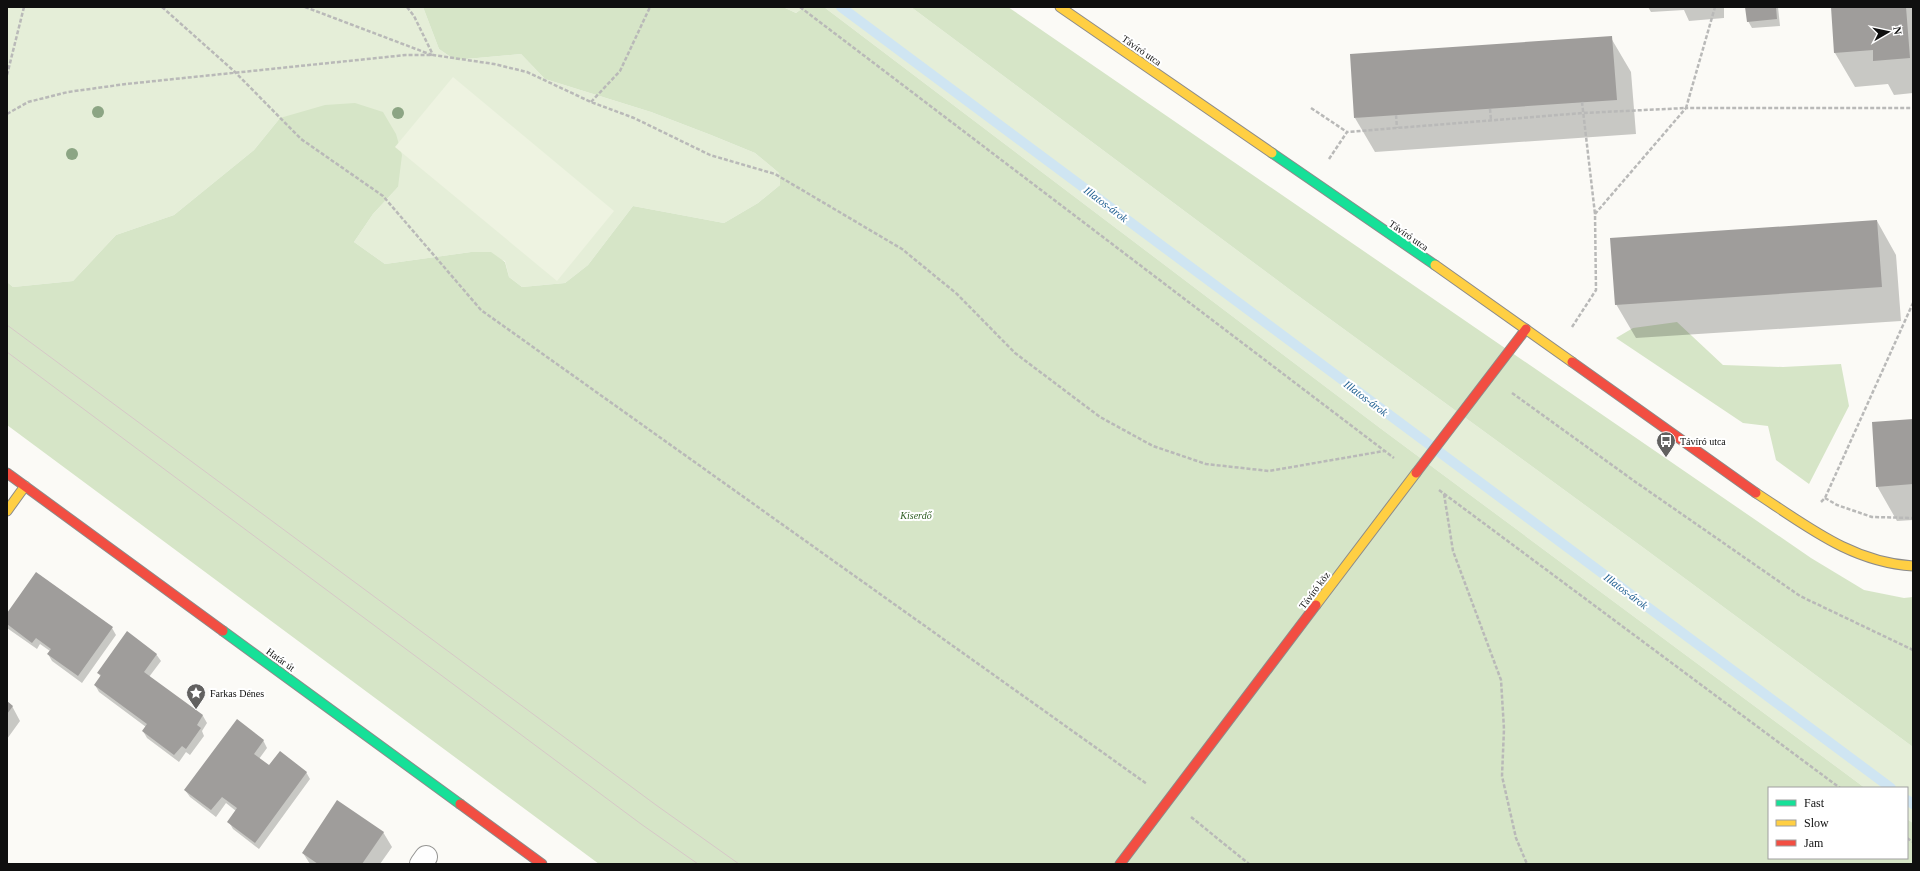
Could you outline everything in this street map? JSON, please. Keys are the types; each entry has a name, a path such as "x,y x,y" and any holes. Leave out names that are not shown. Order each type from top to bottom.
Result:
{"street":[{"name":"Távíró utca","path":"1060,7 1526,329 1744,485 1826,538 1864,557 1899,565 1913,566"},
{"name":"Távíró köz","path":"1120,864 1526,329"},
{"name":"Határ út","path":"7,473 542,864"},
{"path":"7,511 25,486"}],"path":[{"path":"7,75 24,7"},
{"path":"162,7 235,72 300,139 383,196 481,310 1169,799 1249,864"},
{"path":"305,7 433,55"},
{"path":"407,7 414,16 433,55"},
{"path":"591,102 620,70 650,7"},
{"path":"800,7 1384,451 1416,473 1839,787"},
{"path":"1595,214 1686,108 1715,7"},
{"path":"7,114 28,102 68,92 235,72 406,55 433,55 494,64 527,72 591,102 634,118 710,155 775,174 902,249 957,294 1015,353 1100,417 1153,446 1206,464 1269,471 1384,451"},
{"path":"1556,351 1596,290 1595,214 1582,102"},
{"path":"1311,108 1347,132 1583,113 1686,108 1913,108"},
{"path":"1490,109 1490,120"},
{"path":"1396,115 1397,128"},
{"path":"1313,182 1347,132"},
{"path":"1802,523 1825,498 1913,303"},
{"path":"1490,376 1636,483 1800,596 1913,650"},
{"path":"1444,494 1453,551 1501,680 1504,729 1502,776 1516,838 1527,864"},
{"path":"1825,498 1837,505 1872,517 1913,518"}],"green space":[{"path":"7,7 423,7 439,49 455,60 521,54 545,79 651,112 755,153 779,173 780,185 758,203 724,223 633,206 588,265 565,283 522,287 509,277 505,261 471,252 385,264 354,242 373,214 398,187 280,118 254,150 174,215 116,235 73,281 13,287 7,282"},
{"name":"Kiserdő","path":"423,7 783,7 796,13 804,7 824,7 1380,428 1864,787 1768,787 1768,859 1908,859 1908,820 1913,823 1913,864 599,864 7,425 7,282 13,287 73,281 116,235 174,215 254,150 280,118 325,105 355,103 383,112 396,134 402,155 398,187 373,214 354,242 385,264 471,252 491,252 505,262 509,277 522,287 565,283 588,265 633,206 724,223 758,203 780,185 779,173 755,153 651,112 545,79 521,54 455,60 439,49"},
{"path":"783,7 804,7 796,13"},
{"path":"824,7 911,7 1293,292 1913,747 1913,823 1908,820 1908,787 1864,787 1380,428"},
{"path":"911,7 1008,7 1811,558 1864,590 1904,598 1913,597 1913,747 1293,292"},
{"path":"453,77 614,211 557,281 395,147"},
{"path":"1677,322 1723,365 1783,367 1841,364 1849,406 1809,484 1776,460 1768,426 1743,423 1616,338 1633,328"}],"building":[{"path":"1745,7 1776,7 1777,19 1747,22"},
{"path":"1831,7 1906,7 1910,58 1873,61 1873,50 1834,53"},
{"path":"1612,36 1617,100 1354,118 1350,54"},
{"path":"1877,220 1882,287 1615,305 1610,238"},
{"path":"1913,419 1913,484 1876,487 1872,422"},
{"path":"36,572 113,627 78,676 47,654 51,649 36,638 32,643 7,624 7,613"},
{"path":"127,631 157,654 144,672 203,715 197,725 201,728 186,749 182,746 174,755 142,731 147,724 94,685 101,675 97,673"},
{"path":"7,701 13,706 7,714"},
{"path":"237,719 264,740 254,754 269,765 280,751 307,772 255,843 227,822 237,808 222,797 211,810 184,790"},
{"path":"337,800 384,832 362,864 318,864 302,853"}],"waterway":[{"name":"Illatos-árok","path":"841,7 1890,787"},
{"name":"Illatos-árok","path":"1908,801 1913,804"}],"tram line":[{"path":"7,325 656,805 739,864"},
{"path":"7,352 641,824 698,864"}],"traffic: fast":[{"path":"1272,153 1435,265"},
{"path":"223,631 460,804"}],"traffic: slow":[{"path":"1060,7 1272,153"},
{"path":"1435,265 1572,362"},
{"path":"1316,605 1416,473"},
{"path":"7,511 25,486"},
{"path":"1756,493 1812,530 1850,550 1869,558 1913,566"}],"traffic: jam":[{"path":"1416,473 1526,329"},
{"path":"1572,362 1756,493"},
{"path":"7,473 223,631"},
{"path":"1120,864 1316,605"},
{"path":"460,804 542,864"}],"place":[{"name":"Távíró utca","path":"1666,458"},
{"name":"Farkas Dénes","path":"196,710"}]}
